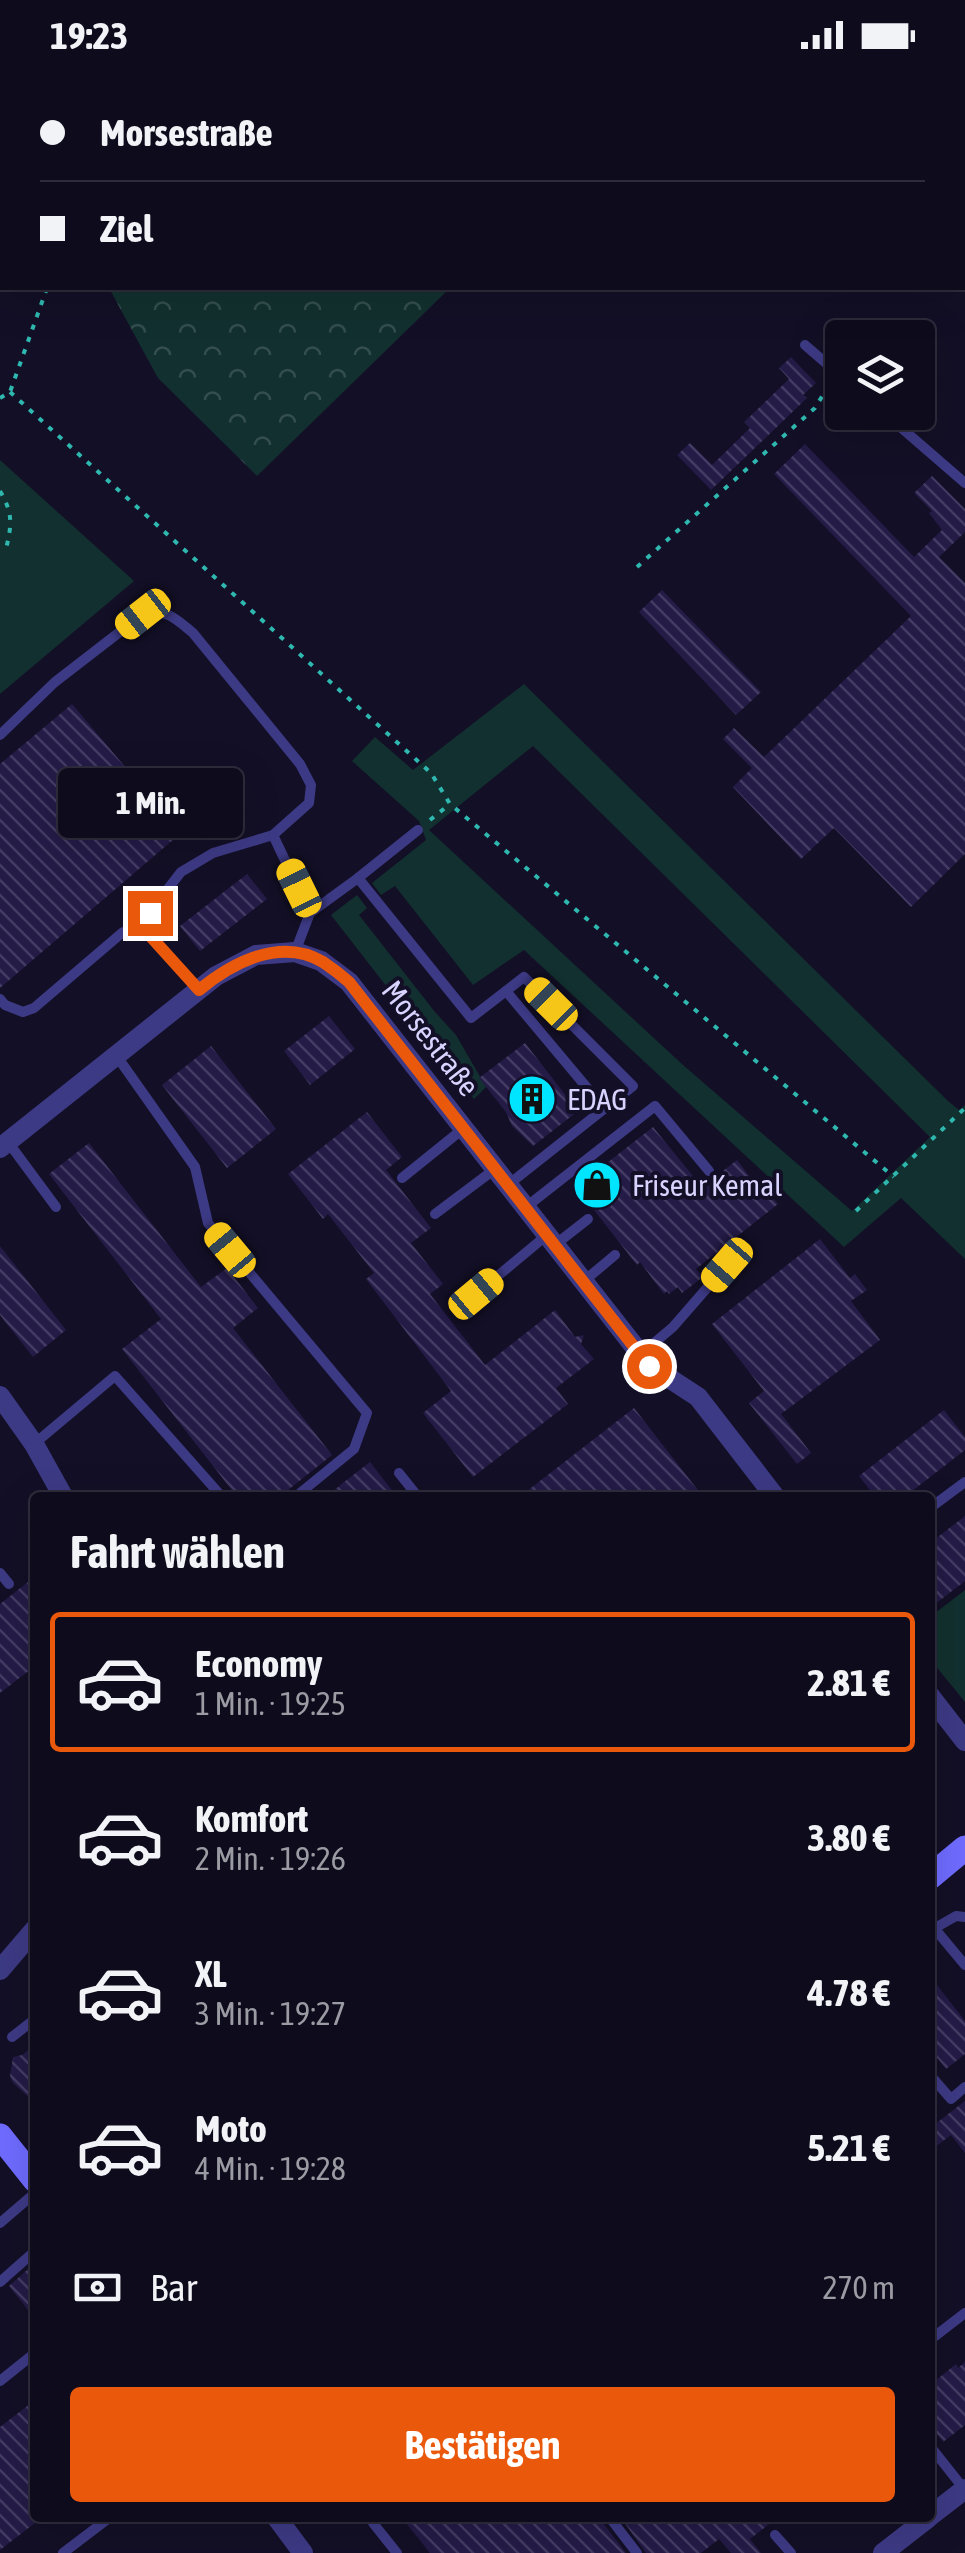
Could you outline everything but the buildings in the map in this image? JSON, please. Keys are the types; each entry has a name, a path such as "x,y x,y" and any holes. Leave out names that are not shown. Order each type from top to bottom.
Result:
{"street":[{"path":"4,1145 216,976 256,955 295,952"},
{"name":"Morsestraße","path":"295,952 321,961 349,982 649,1366 698,1397 771,1492"},
{"path":"0,1396 34,1444 61,1492"},
{"path":"935,1703 965,1742"},
{"path":"935,1873 965,1848"},
{"path":"935,1874 965,1867"},
{"path":"0,1970 30,1939"},
{"path":"0,2136 30,2174"},
{"path":"935,2509 965,2489"},
{"path":"280,2522 300,2552"},
{"path":"883,2553 917,2522"}],"lane":[{"path":"805,346 825,363"},
{"path":"904,430 965,483"},
{"path":"0,736 55,682 143,614 157,611 174,618 193,634 300,764 311,785 309,803 273,836 213,853 181,872 143,928"},
{"path":"295,952 310,913 418,830"},
{"path":"273,836 310,913"},
{"path":"358,878 472,1018 524,977 632,1086 502,1177 435,1214"},
{"path":"143,928 199,990"},
{"path":"0,999 23,1012 34,1008 123,932 143,928"},
{"path":"506,991 604,1108"},
{"path":"116,1055 195,1167 208,1224 367,1414 354,1449 301,1492"},
{"path":"525,1207 655,1106 709,1171"},
{"path":"402,1178 464,1128"},
{"path":"4,1145 56,1208"},
{"path":"476,1294 551,1240 588,1219"},
{"path":"584,1281 616,1255"},
{"path":"640,1354 674,1327 727,1265"},
{"path":"34,1444 115,1376 218,1492"},
{"path":"400,1473 414,1492"},
{"path":"935,1504 965,1482"},
{"path":"0,1573 9,1584"},
{"path":"935,1925 956,1916 965,1917"},
{"path":"935,1930 965,1965"},
{"path":"12,2037 30,2023"},
{"path":"935,2081 950,2099 965,2088"},
{"path":"0,2223 30,2198"},
{"path":"0,2282 30,2255"},
{"path":"935,2336 965,2313"},
{"path":"0,2381 30,2357"},
{"path":"935,2452 965,2489"},
{"path":"63,2553 104,2522"},
{"path":"372,2522 397,2553"},
{"path":"613,2522 637,2553"},
{"path":"774,2534 790,2553"}],"path":[{"path":"0,398 10,392 46,290"},
{"path":"10,392 432,773 450,804 894,1177"},
{"path":"637,567 825,395"},
{"path":"0,491 10,506 6,549"},
{"path":"418,830 450,804"},
{"path":"856,1211 965,1108"}],"green space":[{"path":"110,290 448,290 257,476 158,378"},
{"path":"0,460 134,581 0,694"},
{"path":"524,684 948,1101 959,1110 965,1105 965,1259 901,1198 844,1247 524,950 473,985 395,886 381,895 372,883 426,840 419,821 352,761 375,737 413,770","holes":["533,746 930,1137 852,1211 683,1065 429,830"]},
{"path":"357,895 367,908 359,915 456,1035 486,1087 474,1099 331,915"},
{"path":"965,1590 965,1702 935,1665 935,1613"}],"place":[{"name":"EDAG","path":"532,1099"},
{"name":"Friseur Kemal","path":"597,1185"}],"route":[{"path":"150,913 143,928 199,990 216,976 256,955 295,952 321,961 349,982 649,1366"}]}
